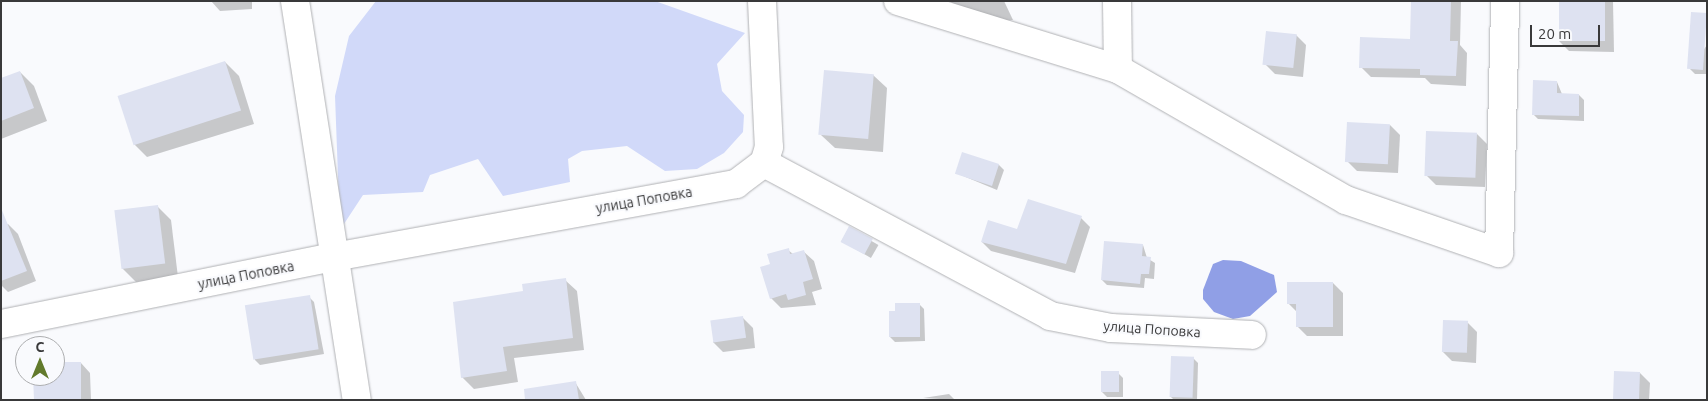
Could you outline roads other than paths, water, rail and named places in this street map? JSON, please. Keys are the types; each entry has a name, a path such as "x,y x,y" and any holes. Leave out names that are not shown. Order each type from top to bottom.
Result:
{"street":[{"path":"295,1 357,400"},
{"path":"762,1 769,147 764,163"},
{"path":"898,1 1118,69 1346,200 1499,253 1505,1"},
{"path":"1117,1 1118,69"},
{"name":"улица Поповка","path":"1,324 334,257 736,184 764,163 1050,316 1111,328 1252,335"}],"water":[{"path":"1223,260 1241,261 1274,275 1277,292 1250,316 1233,319 1214,312 1203,299 1203,290 1213,264"}]}
